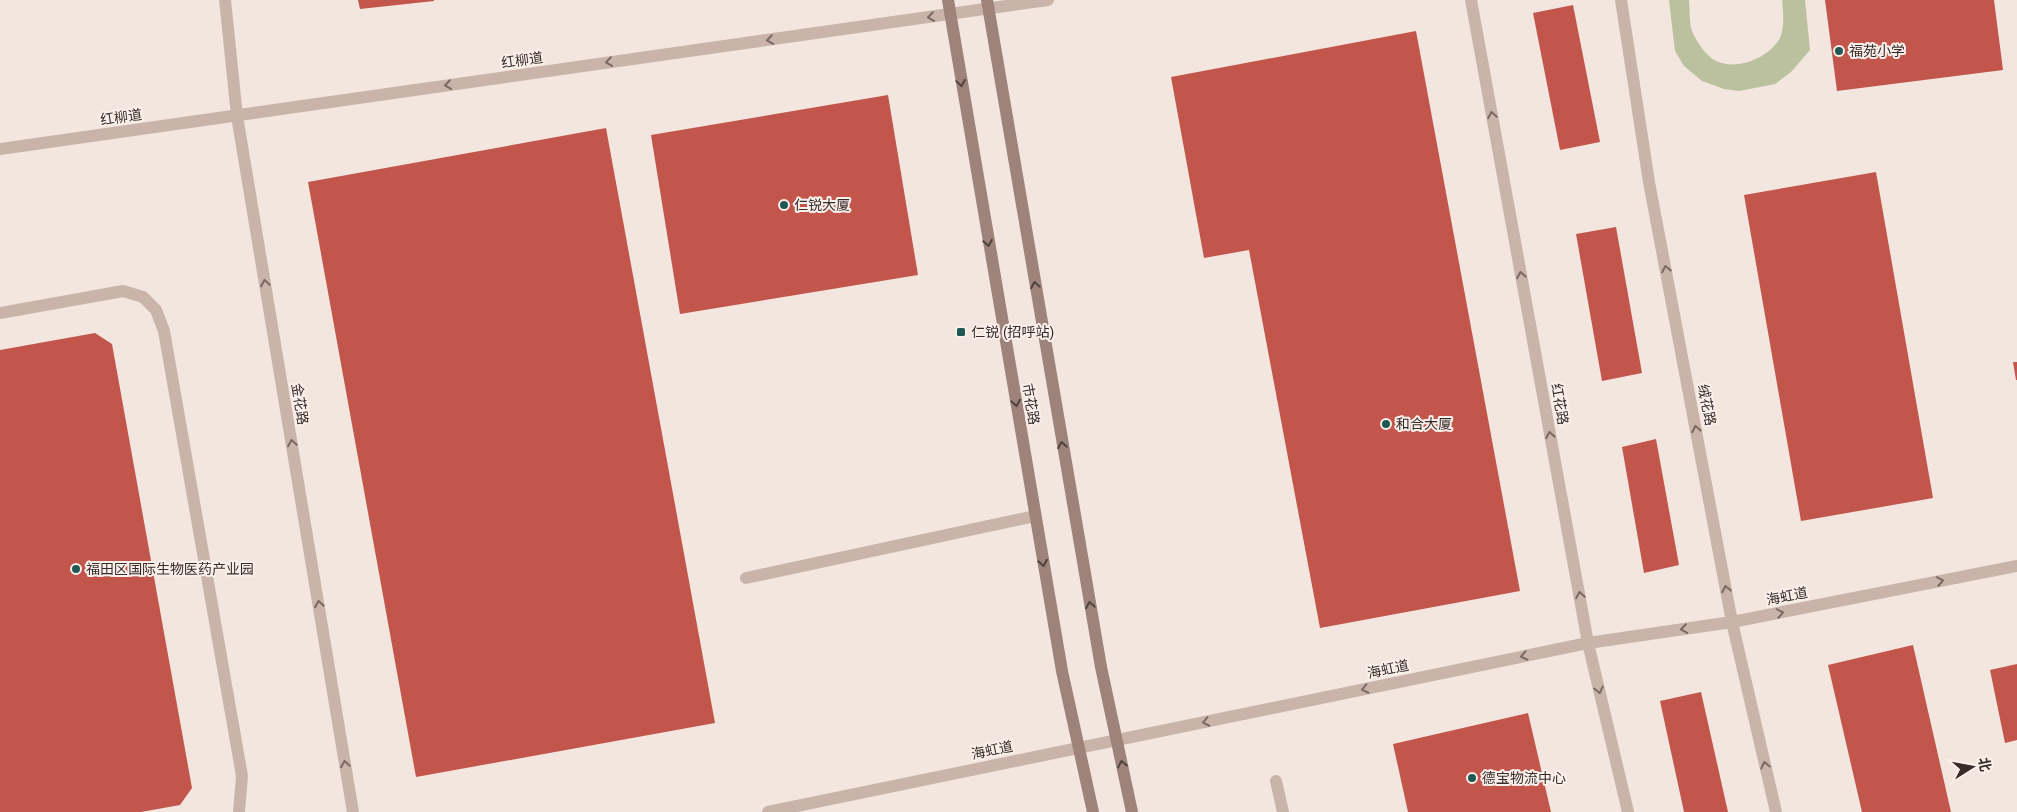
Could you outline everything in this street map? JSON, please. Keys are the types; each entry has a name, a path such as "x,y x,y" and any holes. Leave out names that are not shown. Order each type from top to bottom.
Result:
{"main road":[{"name":"市花路","path":"948,0 1062,671 1093,812"},
{"name":"市花路","path":"988,4 1101,667 1132,812"}],"street":[{"name":"金花路","path":"225,0 237,116 353,812"},
{"name":"红柳道","path":"0,149 950,14 988,4 1048,0"},
{"name":"红花路","path":"1471,0 1588,642 1628,812"},
{"name":"绒花路","path":"1621,0 1651,192 1732,622 1776,812"},
{"path":"0,314 122,291 143,296 156,310 164,331 242,776 239,812"},
{"path":"746,578 1035,516"},
{"name":"海虹道","path":"768,812 1588,642 1732,622 2017,566"},
{"path":"1276,781 1283,812"}],"green space":[{"path":"1669,0 1689,0 1691,27 1699,44 1716,61 1724,64 1733,64 1752,61 1775,45 1783,29 1782,0 1805,0 1810,50 1791,72 1775,84 1739,91 1724,89 1702,81 1684,66 1675,51"}],"building":[{"path":"358,0 434,0 434,1 360,9"},
{"path":"1825,0 1994,0 2003,70 1837,91"},
{"path":"1573,5 1600,142 1560,150 1533,13"},
{"name":"和合大厦","path":"1416,31 1520,591 1320,628 1249,250 1204,258 1171,77"},
{"name":"仁锐大厦","path":"888,95 918,275 680,314 651,135"},
{"path":"606,128 715,723 416,777 308,182"},
{"path":"1876,172 1933,498 1801,521 1744,195"},
{"path":"1616,227 1642,373 1602,381 1576,234"},
{"name":"福田区国际生物医药产业园","path":"95,333 112,344 192,788 180,805 141,812 0,812 0,350"},
{"path":"2013,362 2017,362 2017,380 2016,380"},
{"path":"1656,439 1679,565 1644,573 1622,447"},
{"path":"1913,645 1951,812 1862,812 1828,665"},
{"path":"2017,664 2017,740 2005,743 1990,670"},
{"path":"1701,692 1728,812 1684,812 1660,701"},
{"name":"德宝物流中心","path":"1528,713 1551,812 1408,812 1393,744"}],"place":[{"name":"福苑小学","path":"1839,51"},
{"name":"仁锐大厦","path":"784,205"},
{"name":"仁锐 (招呼站)","path":"961,332"},
{"name":"和合大厦","path":"1386,424"},
{"name":"福田区国际生物医药产业园","path":"76,569"},
{"name":"德宝物流中心","path":"1472,778"}]}
